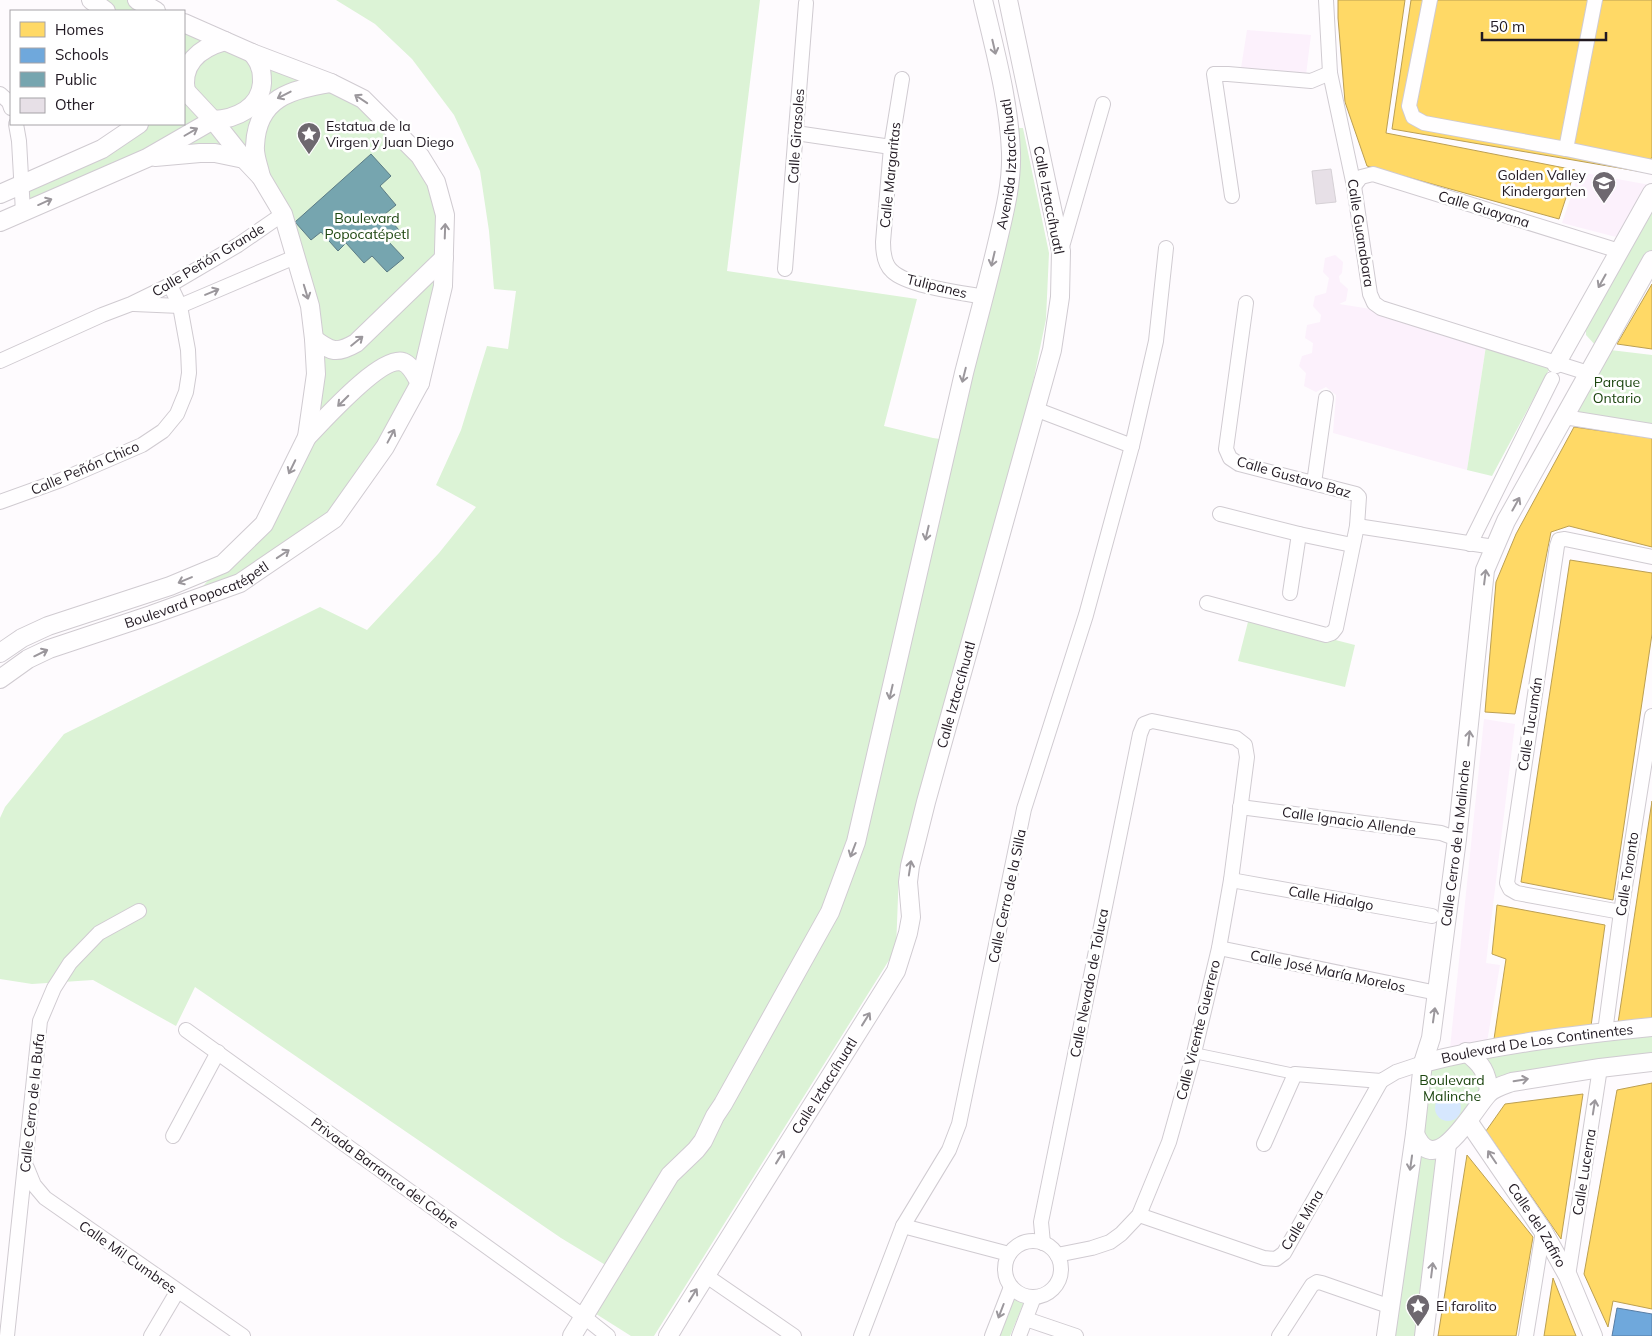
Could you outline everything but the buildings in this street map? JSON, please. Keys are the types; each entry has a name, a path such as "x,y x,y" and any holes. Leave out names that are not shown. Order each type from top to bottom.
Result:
{"street":[{"path":"91,0 105,10"},
{"path":"137,0 154,10"},
{"name":"Avenida Iztaccíhuatl","path":"583,1316 670,1175 703,1141 830,912 856,842 962,382 985,296 1007,201 1011,156 1004,92 983,0"},
{"name":"Calle Iztaccíhuatl","path":"668,1336 896,971 908,933 911,917 908,882 910,866 921,820 1052,350 1060,296 1061,251 1008,0"},
{"name":"Calle Guanabara","path":"1326,0 1330,73 1354,186 1370,294 1374,302 1381,308 1554,372 1588,373"},
{"path":"1430,0 1410,106 1413,117 1424,123 1652,167"},
{"path":"1566,149 1595,0"},
{"name":"Calle Girasoles","path":"785,269 806,3"},
{"name":"Boulevard Popocatépetl","path":"0,679 28,659 49,649 240,583 334,519 385,447 420,382 443,286 445,215 436,182 420,156 363,99 331,83 252,53 185,23"},
{"name":"Boulevard Popocatépetl","path":"185,77 186,70 198,53 211,45 225,41"},
{"path":"0,222 147,158 213,120 225,120 242,113 256,101 262,85 260,67 252,53"},
{"path":"1232,196 1214,74 1311,80 1330,73"},
{"name":"Calle Margaritas","path":"891,270 884,257 883,242 892,147 902,79"},
{"path":"261,177 254,147 260,121 267,110 277,99 288,93 331,83"},
{"name":"Boulevard Popocatépetl","path":"0,653 22,638 48,626 170,586 223,564 264,524 307,437 316,374 314,339 310,306 283,214 261,177 213,120 185,92"},
{"path":"0,94 10,105"},
{"path":"1061,251 1103,104"},
{"path":"16,125 19,141 22,212"},
{"path":"102,149 123,125"},
{"path":"0,194 102,149 138,125"},
{"path":"796,133 892,147"},
{"path":"147,158 200,152 244,159"},
{"name":"Calle Guayana","path":"1354,186 1361,177 1373,174 1619,250"},
{"path":"1470,544 1554,372 1619,250 1652,193"},
{"name":"Calle Peñón Grande","path":"0,361 170,285 283,214"},
{"name":"Calle Cerro de la Silla","path":"861,1336 903,1226 949,1150 959,1124 1024,809 1086,615 1132,446 1156,341 1166,248"},
{"name":"Calle Peñón Grande","path":"131,304 180,306 295,257"},
{"path":"314,339 326,348 335,351 345,349 356,343 444,258"},
{"name":"Calle Cerro de la Malinche","path":"1386,1336 1416,1134 1423,1063 1431,1038 1458,839 1485,570 1506,521 1652,260"},
{"name":"Tulipanes","path":"891,270 902,278 941,289 985,296"},
{"name":"Calle Peñón Chico","path":"0,502 61,480 142,445 163,431 177,414 186,392 189,373 188,350 180,306 170,285"},
{"name":"Calle Gustavo Baz","path":"1246,303 1226,449 1230,458 1240,464 1356,494 1359,497 1357,526"},
{"path":"307,437 361,383 388,363 402,361 411,368 420,382"},
{"path":"1314,483 1326,398"},
{"path":"1035,409 1132,446"},
{"path":"1564,417 1652,431"},
{"path":"1220,514 1352,545"},
{"path":"1207,603 1326,635 1332,633 1336,628 1357,526 1494,547"},
{"path":"1290,593 1299,534"},
{"name":"Calle Tucumán","path":"1621,912 1518,892 1510,889 1506,883 1557,546 1560,540 1566,539 1652,557"},
{"name":"Calle Toronto","path":"1605,1032 1621,912 1652,716"},
{"name":"Calle Vicente Guerrero","path":"1057,1255 1092,1248 1110,1242 1121,1234 1139,1215 1169,1142 1194,1053 1219,948 1231,880 1247,757 1246,745 1236,738 1152,721 1144,724"},
{"name":"Calle Nevado de Toluca","path":"1043,1243 1041,1222 1140,734 1144,724"},
{"name":"Calle Ignacio Allende","path":"1240,807 1441,833 1458,839"},
{"name":"Calle Hidalgo","path":"1231,880 1432,916"},
{"name":"Calle Cerro de la Bufa","path":"7,1336 40,1021 54,988 70,963 99,933 139,911"},
{"name":"Calle José María Morelos","path":"1219,948 1437,993"},
{"name":"Boulevard De Los Continentes","path":"1423,1063 1466,1052 1652,1026"},
{"name":"Privada Barranca del Cobre","path":"186,1030 583,1316 608,1336"},
{"path":"173,1136 218,1052"},
{"path":"1466,1052 1475,1058 1485,1072 1488,1079 1489,1092"},
{"path":"1194,1053 1295,1074 1382,1081 1396,1072 1423,1063"},
{"path":"1416,1134 1422,1146 1428,1150 1442,1149 1468,1121 1489,1092 1512,1082 1652,1062"},
{"name":"Calle Lucerna","path":"1568,1276 1600,1068"},
{"path":"1264,1144 1295,1074"},
{"name":"Calle Mina","path":"1139,1215 1264,1258 1276,1259 1284,1253 1382,1081"},
{"name":"Calle del Zafiro","path":"1468,1121 1543,1232 1568,1276 1593,1336"},
{"path":"1424,1336 1447,1144"},
{"name":"Calle Mil Cumbres","path":"26,1167 34,1186 45,1198 243,1336"},
{"path":"903,1226 1009,1254"},
{"path":"1526,1336 1543,1232"},
{"path":"1024,1242 1043,1243 1057,1255 1060,1273 1052,1290 1034,1297 1026,1296 1018,1292 1006,1279 1005,1262 1016,1246 1024,1242"},
{"path":"705,1275 794,1336"},
{"path":"1279,1336 1312,1285 1317,1282 1390,1307"},
{"path":"992,1336 1011,1286"},
{"path":"150,1336 178,1292"},
{"path":"1019,1336 1034,1297"},
{"path":"572,1336 583,1316"},
{"path":"1026,1319 1076,1336"}],"shaded area":[{"path":"1247,30 1311,35 1306,75 1241,68"},
{"name":"Golden Valley Kindergarten","path":"1579,172 1650,185 1620,238 1562,223"},
{"path":"1335,255 1343,262 1342,273 1339,276 1340,282 1348,289 1346,301 1339,304 1371,309 1486,346 1467,470 1333,433 1336,395 1326,387 1316,392 1304,386 1306,373 1299,366 1302,356 1312,353 1313,343 1305,338 1307,325 1320,322 1321,315 1313,306 1315,296 1326,293 1329,278 1323,272 1325,258"},
{"path":"1484,719 1515,724 1486,963 1500,965 1487,1042 1450,1048"}],"green space":[{"path":"100,0 136,0 152,10 110,10"},
{"path":"336,0 760,0 727,271 917,299 884,426 933,438 954,441 1017,128 1023,128 1049,253 1046,319 1031,392 899,871 896,949 654,1336 631,1336 593,1312 617,1272 561,1238 195,987 176,1026 93,980 32,984 0,979 0,818 5,807 64,734 320,607 367,630 439,553 476,507 436,485 461,430 487,346 508,349 516,291 494,289 489,231 480,171 454,115 412,59 375,24"},
{"name":"Boulevard Popocatépetl","path":"185,24 331,84 419,154 445,215 441,287 420,382 334,519 240,583 194,596 223,564 264,524 307,437 316,306 279,205 245,158 186,151 24,209 26,184 103,150 124,125 185,125"},
{"path":"1652,212 1652,251 1598,348 1586,335 1586,329"},
{"path":"1486,346 1551,366 1492,476 1467,470"},
{"name":"Parque Ontario","path":"1602,349 1652,355 1652,429 1564,417"},
{"path":"1249,618 1355,645 1345,687 1238,661"},
{"name":"Boulevard Malinche","path":"1652,1027 1652,1062 1512,1082 1447,1145 1424,1336 1387,1336 1423,1063"},
{"path":"1009,1293 1024,1302 1010,1336 993,1336"}],"water":[{"path":"1448,1095 1457,1099 1461,1108 1457,1117 1448,1121 1439,1117 1435,1108 1439,1099"}],"place":[{"name":"Estatua de la Virgen y Juan Diego","path":"309,155"},
{"name":"Golden Valley Kindergarten","path":"1604,204"},
{"name":"El farolito","path":"1418,1327"}]}
